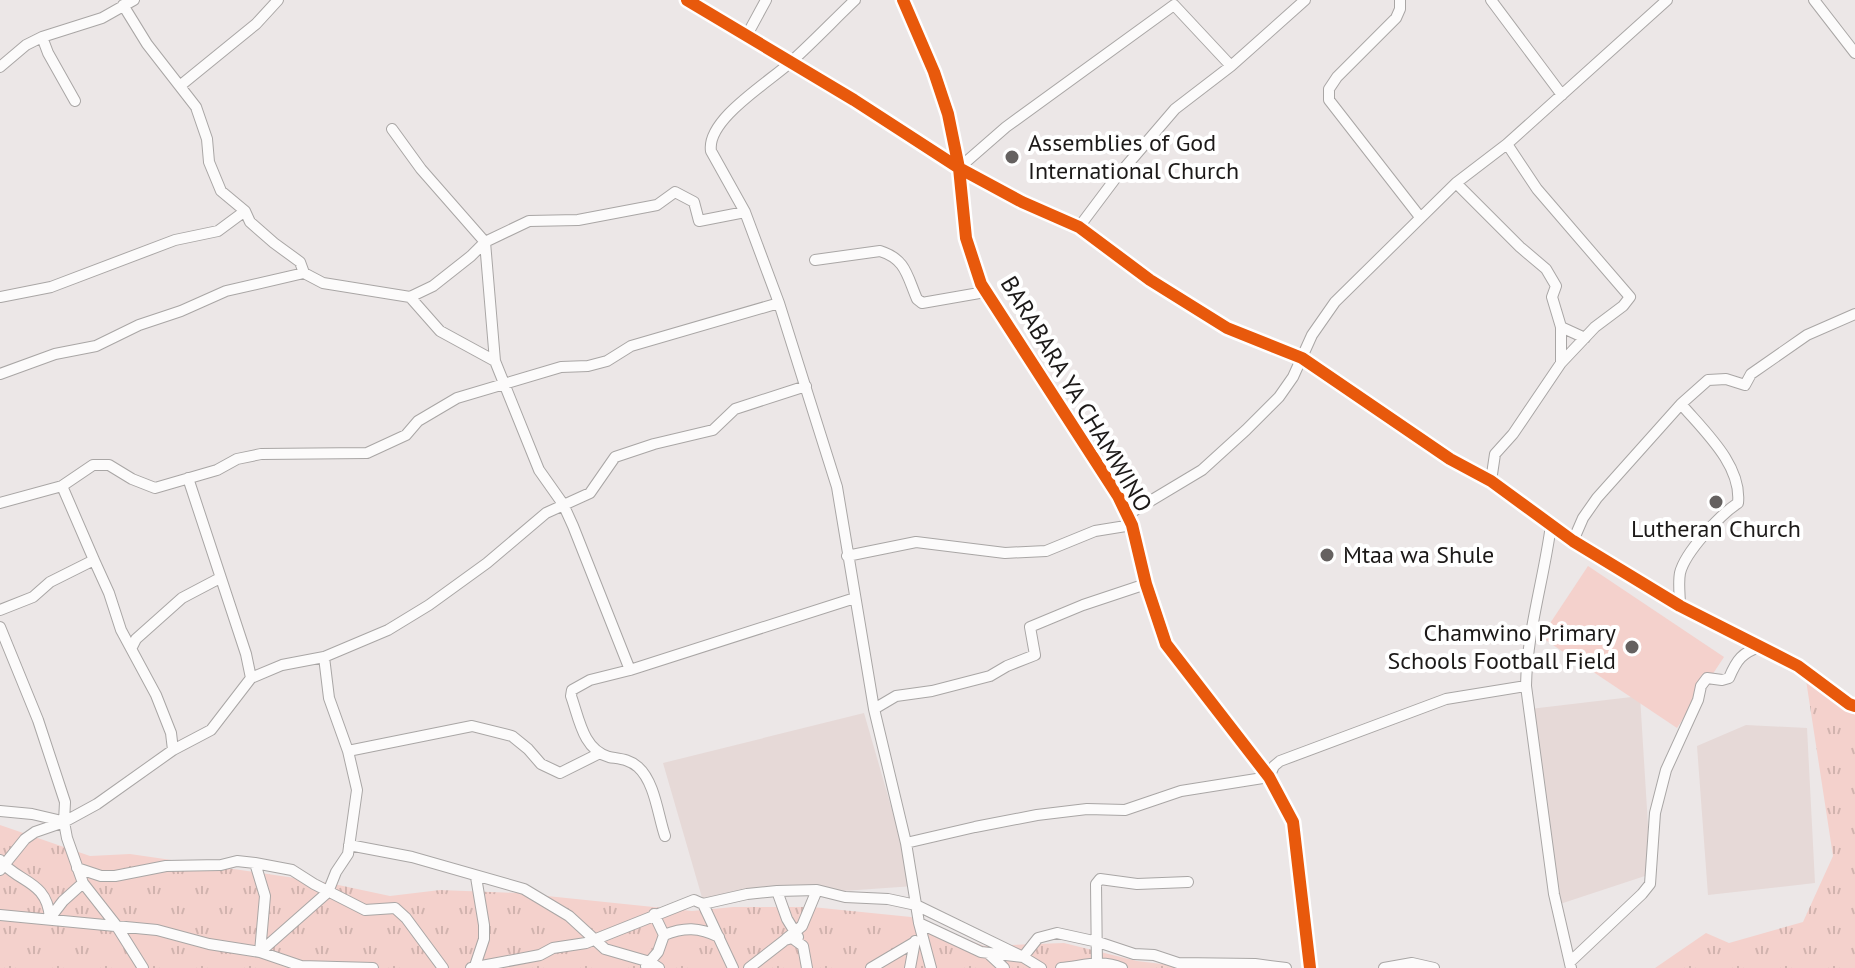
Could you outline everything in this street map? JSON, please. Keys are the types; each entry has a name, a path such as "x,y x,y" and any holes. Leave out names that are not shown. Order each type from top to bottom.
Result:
{"street":[{"path":"181,85 256,24 278,0"},
{"path":"687,0 959,168 1022,202 1079,227 1150,280 1227,328 1302,358 1450,459 1491,481 1573,541 1680,606 1798,666 1855,706"},
{"path":"747,35 766,0"},
{"path":"855,0 791,63 737,106 711,138 711,151 745,212 779,303 837,487 874,709 906,843 919,923 931,968"},
{"name":"BARABARA YA CHAMWINO","path":"903,0 948,114 959,168 966,238 985,292 1118,496 1142,556 1146,584 1166,644 1269,777 1293,822 1310,968"},
{"path":"1079,227 1175,109 1231,66 1305,0"},
{"path":"1400,0 1396,18 1337,77 1329,89 1329,100 1420,217"},
{"path":"1491,0 1562,95"},
{"path":"847,556 916,542 1005,553 1046,551 1129,520 1202,470 1279,397 1312,335 1335,302 1456,183 1507,144 1667,0"},
{"path":"1814,0 1855,53"},
{"path":"0,67 26,45 102,18 129,2 147,44 196,107 207,139 209,162 221,191 245,211 250,222 300,262 304,273"},
{"path":"959,168 1006,127 1174,5 1231,66"},
{"path":"42,37 75,101"},
{"path":"392,129 421,169 485,242 495,361 503,386 539,470 563,504 597,580 630,670"},
{"path":"1491,481 1495,454 1513,434 1561,363 1630,297 1537,189 1507,144"},
{"path":"1456,183 1546,269 1556,286 1552,297 1561,327 1561,363"},
{"path":"0,374 55,354 96,346 139,325 226,291 304,273 323,283 410,297 442,279 485,242 529,221 578,220 657,205 675,192 694,202 699,221 745,212"},
{"path":"0,297 51,287 175,240 218,231 245,211"},
{"path":"815,260 880,251 890,254 900,260 917,299 922,303 985,292"},
{"path":"410,297 440,331 495,361"},
{"path":"0,503 62,486 93,465 109,465 155,488 217,470 237,459 261,454 367,453 406,435 418,421 457,398 561,367 588,366 607,361 631,346 779,303"},
{"path":"1573,541 1583,518 1597,498 1681,404 1708,380 1726,379 1745,385 1751,374 1807,335 1855,314"},
{"path":"1561,327 1585,338"},
{"path":"50,918 44,897 32,884 2,866 35,832 64,822 97,804 173,750 211,730 251,678 282,665 324,657 388,630 487,563 546,513 590,493 615,457 713,430 735,409 806,386"},
{"path":"1680,606 1680,572 1703,535 1721,515 1738,503 1739,490 1730,466 1681,404"},
{"path":"188,478 246,654 251,678"},
{"path":"62,486 109,593 121,630 132,647 171,733 173,750"},
{"path":"1551,525 1546,570 1526,651 1526,686 1554,894 1570,965"},
{"path":"0,610 33,597 50,582 94,560"},
{"path":"132,647 136,639 182,598 220,578"},
{"path":"874,709 896,696 932,691 990,676 1035,655 1030,627 1071,609 1146,584"},
{"path":"665,836 646,776 636,765 600,753 587,741 571,696 572,690 590,680 855,598"},
{"path":"0,627 9,644 65,802 64,822 83,883 116,925 143,968"},
{"path":"1570,965 1650,884 1655,813 1666,770 1698,700 1701,686 1707,678 1729,678 1738,657 1761,646"},
{"path":"260,952 328,892 348,854 357,790 348,751 329,698 324,657"},
{"path":"906,843 1037,815 1087,809 1125,810 1181,791 1269,777 1280,761 1446,699 1526,686"},
{"path":"348,751 472,726 512,736 541,764 560,773 600,753"},
{"path":"0,811 32,814 64,822"},
{"path":"349,845 412,857 524,889 551,903 605,949 651,966 664,935 654,914"},
{"path":"77,868 101,876 115,876 166,866 221,865 237,861 292,870 365,910 395,908 443,968"},
{"path":"255,863 265,896 260,952"},
{"path":"473,967 484,939 476,877"},
{"path":"1098,965 1096,884 1100,879 1137,884 1188,882"},
{"path":"50,918 83,883"},
{"path":"749,968 802,926 817,890"},
{"path":"473,967 540,955 553,948 594,940 687,901 703,904 747,894 817,890 845,897 888,899 916,905 1041,968"},
{"path":"777,891 787,919 803,946 807,968"},
{"path":"703,904 733,968"},
{"path":"0,915 157,930 209,944 260,952 301,966 373,968"},
{"path":"910,968 919,923"},
{"path":"919,923 988,953 1023,957"},
{"path":"664,935 681,928 719,938"},
{"path":"1023,957 1038,938 1057,933 1134,954 1154,955 1204,967 1255,964 1286,968"},
{"path":"785,940 797,939 803,946"},
{"path":"871,968 915,942"},
{"path":"988,953 1004,968"},
{"path":"1061,968 1109,962 1122,968"},
{"path":"1384,968 1412,963 1434,968"}],"shaded area":[{"path":"1640,696 1651,874 1560,904 1530,709"},
{"path":"864,713 914,886 703,901 663,763"},
{"path":"1746,725 1807,728 1815,883 1708,895 1697,746"}],"green space":[{"name":"Chamwino Primary Schools Football Field","path":"1588,566 1724,657 1677,728 1541,637"},
{"path":"1806,680 1855,713 1855,968 1655,968 1706,933 1729,943 1803,922 1833,856"},
{"path":"0,825 90,856 130,854 329,883 390,896 440,890 518,893 692,911 733,907 812,907 911,917 984,946 1064,943 1137,961 1195,968 0,968"}],"cycle path":[{"path":"687,0 854,100 959,168 1022,202 1079,227 1150,280 1227,328 1302,358 1450,459 1491,481 1573,541 1680,606 1798,666 1855,706"},
{"path":"903,0 948,114 959,168 966,238 981,284 1118,496 1132,525 1146,584 1166,644 1269,777 1293,822 1310,968"}],"place":[{"name":"Assemblies of God International Church","path":"1012,157"},
{"name":"Lutheran Church","path":"1716,502"},
{"name":"Mtaa wa Shule","path":"1327,555"},
{"name":"Chamwino Primary Schools Football Field","path":"1632,647"}]}
